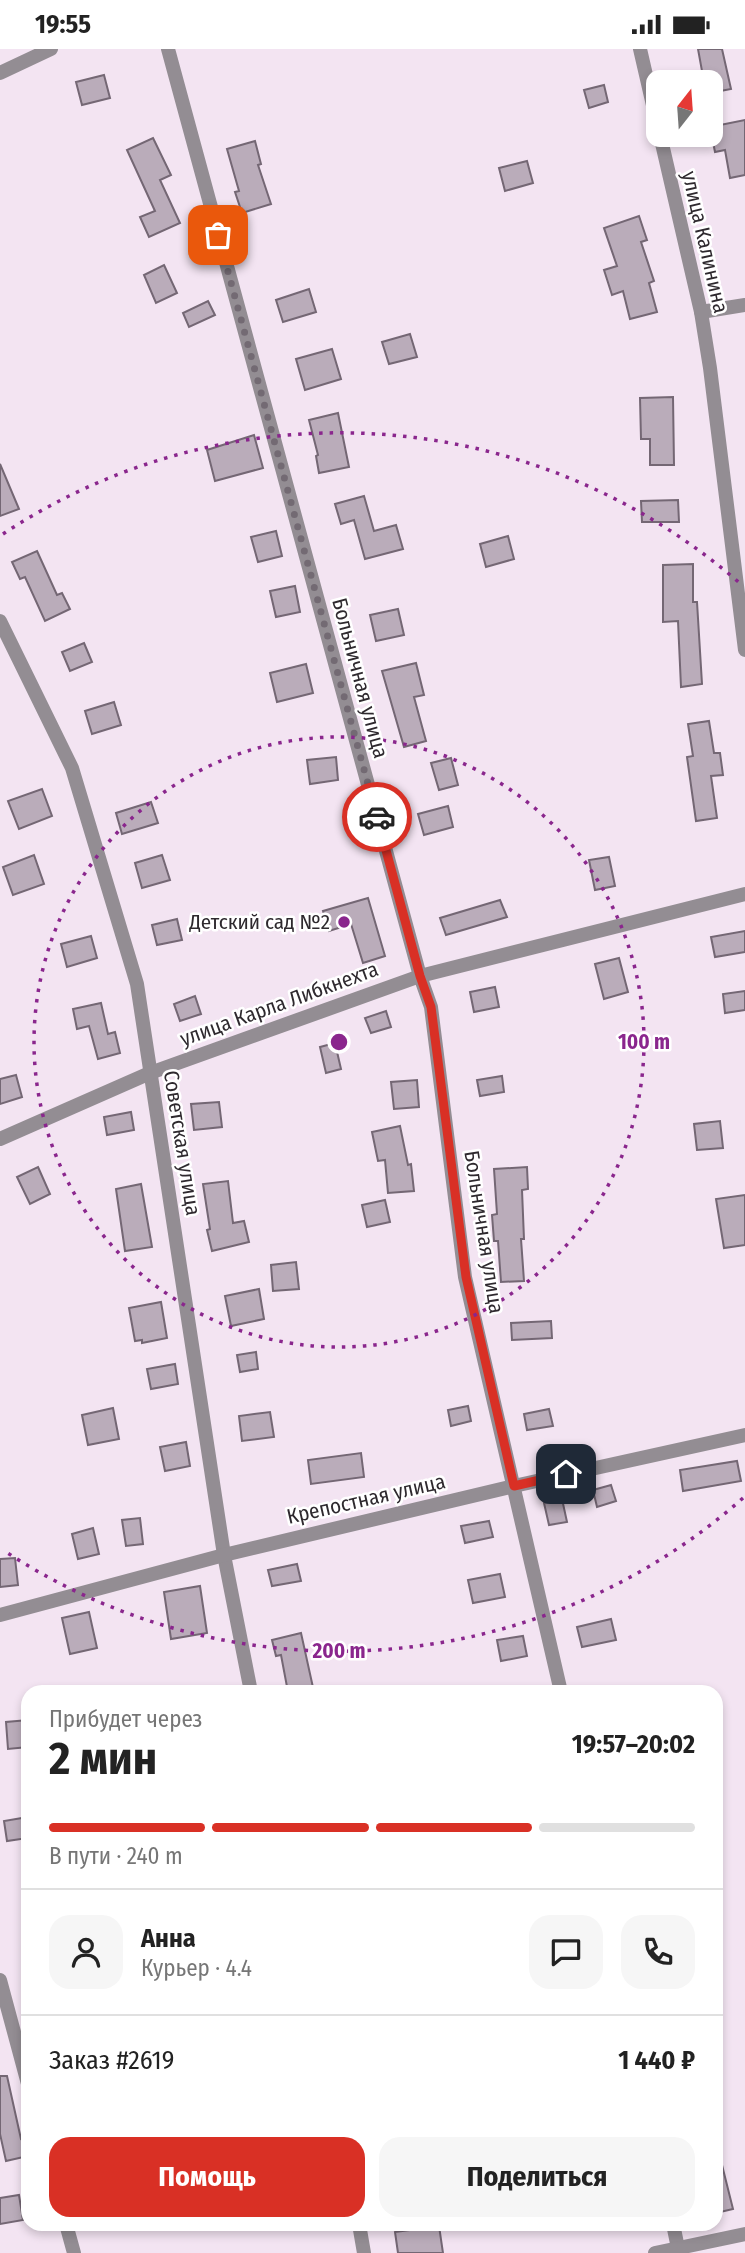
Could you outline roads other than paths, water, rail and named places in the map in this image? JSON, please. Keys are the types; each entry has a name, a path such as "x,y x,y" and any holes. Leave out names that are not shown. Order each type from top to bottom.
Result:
{"street":[{"path":"0,73 51,49"},
{"name":"Больничная улица","path":"168,49 420,976 431,1007 466,1277 559,1685"},
{"path":"640,49 646,75"},
{"name":"улица Калинина","path":"663,147 701,312 745,650"},
{"path":"701,312 745,305"},
{"name":"Советская улица","path":"0,621 72,768 137,984 223,1555 250,1685"},
{"name":"улица Карла Либкнехта","path":"0,1139 150,1073 420,976 745,894"},
{"name":"Крепостная улица","path":"0,1615 223,1555 745,1434"},
{"path":"0,1980 21,2058"},
{"path":"68,2231 74,2253"},
{"path":"360,2231 364,2253"},
{"path":"674,2231 678,2251"},
{"path":"655,2253 678,2251 745,2234"}],"place":[{"name":"Детский сад №2","path":"344,922"}]}
